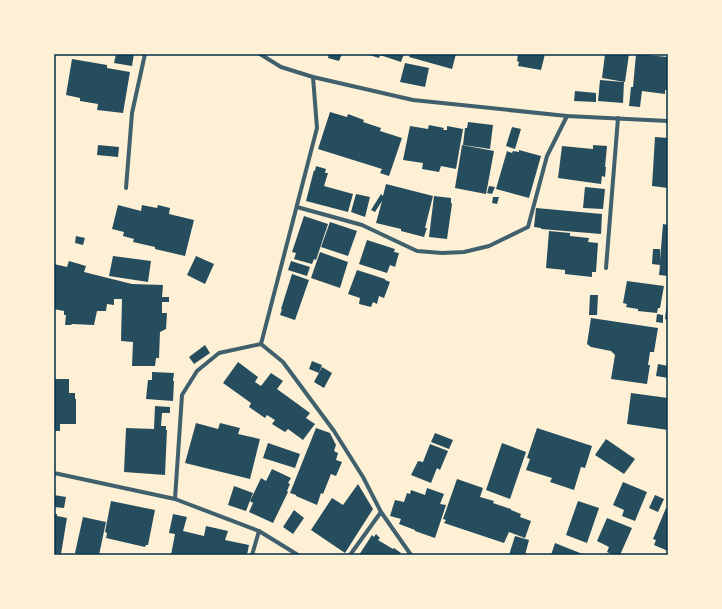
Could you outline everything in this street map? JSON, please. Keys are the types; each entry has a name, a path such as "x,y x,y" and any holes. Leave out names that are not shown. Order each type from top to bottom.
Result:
{"street":[{"path":"126,188 132,113 146,54"},
{"path":"260,54 281,67 314,77 413,100 567,116 668,121"},
{"path":"261,344 317,128 314,77"},
{"path":"296,207 362,225 417,251 442,253 464,252 489,246 528,227 547,156 567,116"},
{"path":"606,268 618,118"},
{"path":"175,499 182,395 197,371 219,353 261,344"},
{"path":"261,344 283,362 334,431 363,477 381,512 411,555"},
{"path":"54,473 175,499 259,531 298,555"},
{"path":"350,555 381,512"},
{"path":"252,555 259,531"}],"building":[{"path":"116,54 134,54 132,66 114,63"},
{"path":"329,54 342,54 339,61 328,58"},
{"path":"366,54 404,54 401,62 380,55 379,58"},
{"path":"410,54 456,54 452,69 409,57"},
{"path":"518,54 545,54 541,70 518,66"},
{"path":"605,54 629,54 625,82 602,78"},
{"path":"636,54 668,57 668,78 667,90 665,90 665,94 642,91 640,107 629,106 631,87 633,87"},
{"path":"72,59 107,65 107,68 130,72 123,113 97,110 98,104 80,101 80,98 66,95"},
{"path":"405,63 429,68 425,87 400,82"},
{"path":"600,80 624,82 623,103 598,101"},
{"path":"575,91 596,93 596,102 574,101"},
{"path":"330,112 347,117 348,114 364,120 363,122 381,128 380,131 402,138 389,176 380,173 382,169 318,149"},
{"path":"468,122 493,125 490,149 463,145 465,128 467,128"},
{"path":"429,125 444,128 443,130 447,130 447,126 463,129 456,169 441,166 439,172 422,169 423,163 403,160 410,126 428,129"},
{"path":"512,127 521,129 515,149 506,146"},
{"path":"655,137 668,138 668,188 652,186"},
{"path":"98,145 119,147 118,157 97,155"},
{"path":"462,145 494,151 486,194 455,188"},
{"path":"593,145 607,146 605,177 602,176 601,184 558,178 562,146 593,149"},
{"path":"519,150 541,156 529,198 496,189 507,151 512,153 513,151 519,152"},
{"path":"316,166 326,169 325,173 328,173 324,186 353,194 348,212 306,201"},
{"path":"386,184 433,196 424,237 401,231 401,229 376,223 382,201 375,212 371,210 381,194 383,196"},
{"path":"489,186 495,187 492,194 487,193"},
{"path":"585,187 605,189 603,209 583,208"},
{"path":"356,194 370,197 365,217 351,212"},
{"path":"434,196 451,198 452,204 447,239 429,237"},
{"path":"493,197 499,197 497,204 492,203"},
{"path":"118,205 141,211 142,205 157,208 158,205 170,208 169,214 194,220 185,256 133,242 134,239 123,236 124,232 112,229"},
{"path":"536,208 602,214 601,234 541,229 534,227"},
{"path":"304,216 328,224 316,260 314,259 312,264 294,259 296,253 292,252"},
{"path":"330,222 357,231 348,256 321,247"},
{"path":"663,224 668,225 668,276 659,275 660,265 652,264 653,249 660,249 660,260"},
{"path":"549,231 570,233 570,236 589,238 588,242 598,243 596,272 592,272 592,277 565,274 565,270 546,268"},
{"path":"76,236 85,238 83,245 75,243"},
{"path":"367,240 395,249 394,252 399,253 395,267 390,265 387,273 359,264"},
{"path":"320,252 348,262 340,288 311,278"},
{"path":"113,256 151,261 148,282 109,276"},
{"path":"196,256 214,264 205,284 187,275"},
{"path":"69,261 86,266 84,272 132,284 163,285 162,297 169,297 169,302 162,302 162,313 167,313 166,329 160,332 159,358 156,358 155,366 132,366 133,342 121,341 122,299 114,299 114,305 107,304 106,311 97,311 94,325 65,325 66,315 64,315 64,311 54,309 54,264 67,267"},
{"path":"291,261 310,267 307,276 288,270"},
{"path":"357,270 390,282 384,298 379,296 377,304 373,302 371,307 359,304 360,298 348,294"},
{"path":"292,274 309,280 295,320 280,315"},
{"path":"627,281 664,286 660,308 658,308 657,313 638,311 638,309 626,307 627,304 623,303"},
{"path":"590,295 598,295 597,315 589,315"},
{"path":"668,302 668,320 665,319"},
{"path":"657,314 663,315 663,323 656,322"},
{"path":"591,318 658,328 654,352 650,352 648,365 650,365 647,384 611,379 615,355 611,351 591,347 587,344"},
{"path":"205,345 210,353 194,364 189,357"},
{"path":"312,361 322,365 319,373 309,369"},
{"path":"238,362 258,377 255,382 261,386 271,373 283,381 277,389 310,413 306,418 315,424 303,440 288,429 285,432 272,424 275,420 267,415 265,418 249,407 251,403 223,383"},
{"path":"658,364 668,366 668,378 656,376"},
{"path":"322,367 332,373 324,388 314,382"},
{"path":"152,372 174,373 173,401 146,399 148,380 152,380"},
{"path":"54,379 69,379 69,393 75,393 76,399 76,424 60,424 60,431 54,431"},
{"path":"631,393 668,398 668,430 627,424"},
{"path":"155,406 170,407 170,413 162,413 161,426 166,426 167,430 165,475 124,472 126,428 154,429"},
{"path":"196,423 218,429 220,423 240,428 238,434 260,439 250,479 185,463"},
{"path":"316,428 330,433 336,445 334,451 338,453 336,460 342,462 336,476 331,474 323,494 321,493 317,505 290,493"},
{"path":"537,428 592,446 585,468 581,467 574,490 550,482 552,478 526,470 530,459 527,458"},
{"path":"435,433 453,440 449,449 431,442"},
{"path":"606,439 635,459 624,474 595,455"},
{"path":"268,443 300,454 295,468 263,458"},
{"path":"502,443 526,452 510,499 486,490"},
{"path":"430,444 448,451 440,470 437,468 431,483 411,475 418,461 423,462"},
{"path":"272,469 291,478 288,483 290,484 287,491 288,492 273,523 249,512 253,503 250,501 261,478 266,481"},
{"path":"457,479 483,488 480,497 494,501 493,503 511,509 521,514 520,517 531,521 525,538 509,532 504,543 444,523 446,520 443,519"},
{"path":"623,482 647,492 635,521 622,516 624,510 613,505"},
{"path":"358,484 373,509 345,553 311,530 332,498 343,505"},
{"path":"234,486 253,493 246,511 228,505"},
{"path":"427,488 444,494 440,504 446,505 435,538 399,524 401,519 390,516 395,500 404,502 407,493 410,494 411,490 425,495"},
{"path":"54,495 66,497 64,508 54,507"},
{"path":"655,495 664,499 658,512 649,508"},
{"path":"111,501 155,510 148,545 145,547 106,538 107,533 105,532"},
{"path":"578,501 599,508 587,543 566,535"},
{"path":"666,508 668,508 668,551 654,545 656,540 653,539"},
{"path":"294,510 304,518 293,534 283,527"},
{"path":"54,514 67,518 61,554 54,553"},
{"path":"173,514 187,517 183,531 204,536 206,526 228,531 225,540 249,545 247,555 171,555 175,534 169,533"},
{"path":"83,517 106,522 99,555 83,555 75,553"},
{"path":"607,518 632,528 620,555 613,555 607,552 609,547 597,541"},
{"path":"376,534 380,538 378,540 393,549 394,548 401,553 400,555 359,555 372,535 374,537"},
{"path":"515,536 529,540 525,555 509,555"},
{"path":"555,543 585,555 551,555"}]}
